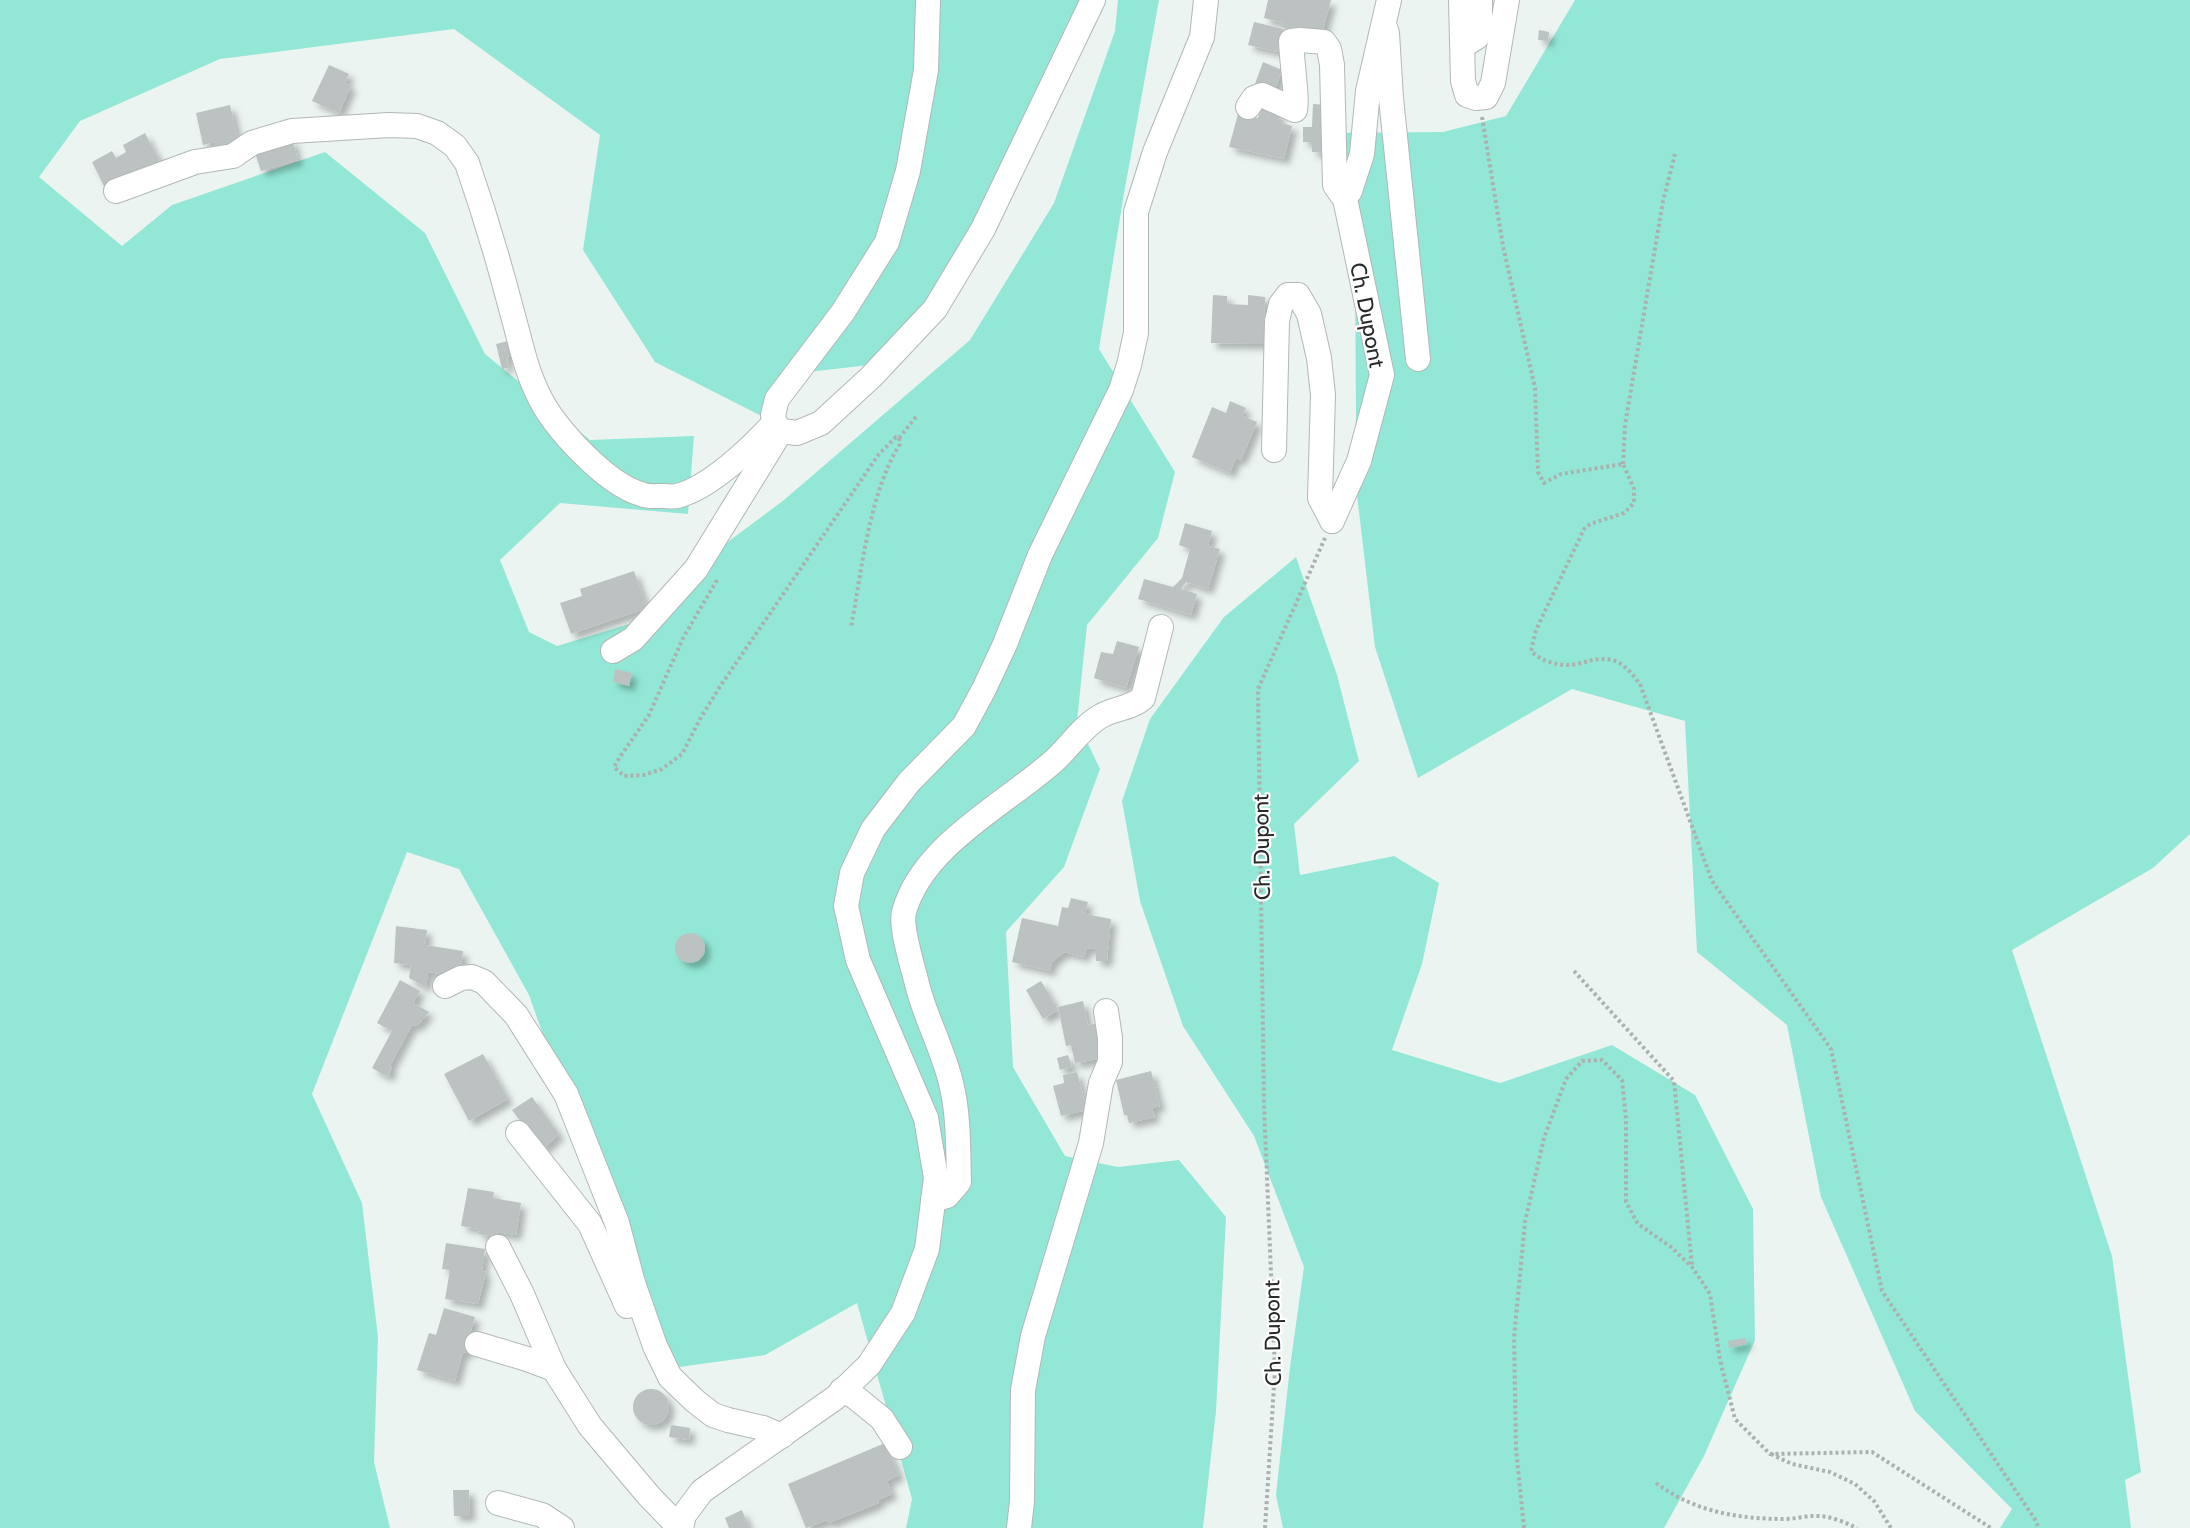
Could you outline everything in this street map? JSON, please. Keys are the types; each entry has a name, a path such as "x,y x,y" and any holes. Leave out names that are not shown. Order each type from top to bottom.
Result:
{"street":[{"path":"928,0 926,70 908,171 887,242 843,312 777,399 773,415 778,427 797,433 821,423 871,377 935,309 983,229 1093,0"},
{"path":"1344,194 1350,191 1362,154 1368,90 1389,0"},
{"path":"1461,0 1463,81 1467,95 1478,98 1486,97 1493,83 1507,0"},
{"path":"1463,46 1477,37 1480,0"},
{"path":"498,1247 522,1294 554,1369 590,1426 649,1496 680,1528 684,1515 702,1491 782,1436 842,1390 869,1365 903,1313 927,1249 936,1178 926,1118 858,960 846,906 852,873 873,829 909,782 964,726 1005,644 1040,555 1121,390 1130,365 1136,333 1136,212 1155,152 1202,37 1208,1"},
{"path":"1384,25 1387,33 1391,98 1419,359"},
{"name":"Ch. Dupont","path":"1248,107 1254,98 1262,95 1295,110 1297,105 1293,83 1291,41 1324,42 1329,49 1332,65 1335,185 1342,195 1344,194 1382,375 1359,461 1332,521"},
{"path":"116,191 195,162 233,156 252,143 292,131 389,125 417,126 437,133 455,146 467,163 513,312 526,366 538,396 556,423 611,479 641,495 676,497 703,484 778,427"},
{"path":"1274,450 1276,321 1281,304 1288,295 1299,295 1309,314 1319,358 1323,395 1320,498 1332,521"},
{"path":"613,651 633,639 696,569 778,427"},
{"path":"933,1200 947,1196 959,1182 957,1119 951,1082 920,996 908,945 903,915 911,890 931,861 1056,759 1094,721 1103,715 1134,706 1143,698 1161,627"},
{"path":"446,986 461,978 472,977 484,982 516,1015 566,1094 617,1223 633,1283 655,1346 670,1377"},
{"path":"1019,1528 1022,1501 1023,1390 1033,1336 1091,1143 1101,1083 1110,1062 1110,1038 1106,1011"},
{"path":"518,1133 590,1224 633,1320 670,1377 695,1401 713,1414 753,1455"},
{"path":"477,1344 554,1369"},
{"path":"842,1390 855,1397 882,1419 900,1447"},
{"path":"713,1414 763,1428 782,1436"},
{"path":"498,1503 542,1515 562,1528"}],"path":[{"path":"1478,98 1503,246 1535,388 1540,479 1544,483 1561,474 1623,464"},
{"path":"1675,154 1663,201 1625,425 1623,464 1634,489 1634,503 1624,513 1590,524 1584,529 1536,630 1531,651 1540,660 1570,665 1594,658 1614,660 1630,671 1640,684 1712,881 1831,1049 1882,1292 2039,1528"},
{"path":"718,578 683,638 649,715 614,768 624,776 644,775 662,769 682,754 721,685 879,454 893,439 899,438 916,417"},
{"path":"851,627 875,503 888,463 900,444 899,438"},
{"name":"Ch. Dupont","path":"1265,1528 1275,1370 1264,1105 1258,689 1332,521"},
{"path":"1575,971 1674,1081 1692,1267"},
{"path":"1524,1528 1516,1449 1514,1338 1525,1222 1544,1138 1566,1079 1582,1061 1602,1060 1622,1080 1626,1119 1626,1202 1638,1224 1671,1247 1692,1267 1710,1294 1720,1360 1735,1419 1770,1454 1792,1464 1830,1472 1855,1484 1874,1501 1891,1528"},
{"path":"1770,1454 1872,1452 1991,1528"},
{"path":"1656,1483 1676,1498 1705,1509 1761,1519 1815,1516 1837,1519 1857,1528"}],"green space":[{"path":"0,0 1090,0 1030,122 896,362 799,373 777,410 811,441 655,362 583,250 600,135 454,29 220,59 80,121 39,177 122,246 172,205 325,152 425,233 485,354 590,440 694,436 688,514 560,503 500,560 529,632 557,646 649,618 721,547 784,500 970,340 1054,203 1115,31 1118,0 1159,0 1099,349 1175,472 1158,538 1087,625 1077,721 1100,769 1064,867 1006,932 1013,1067 1065,1156 1118,1167 1179,1160 1226,1217 1216,1411 1203,1528 906,1528 912,1499 857,1303 765,1355 672,1368 596,1184 529,995 459,869 407,852 312,1094 362,1203 378,1337 374,1462 390,1528 0,1528"},
{"path":"1575,0 2190,0 2190,834 2153,868 2012,950 2112,1256 2141,1472 2125,1480 2131,1528 2000,1528 2012,1509 1915,1411 1821,1197 1787,1025 1697,952 1685,721 1572,689 1418,778 1375,647 1353,461 1356,419 1355,265 1338,133 1443,132 1506,116"},
{"path":"1296,557 1337,675 1359,761 1294,824 1300,875 1394,856 1439,883 1422,964 1392,1050 1500,1083 1612,1045 1695,1095 1753,1209 1755,1340 1704,1456 1664,1528 1283,1528 1276,1495 1304,1267 1254,1136 1183,1026 1140,901 1122,801 1150,719 1224,617"}],"building":[{"path":"1268,0 1331,0 1322,33 1298,26 1297,31 1282,27 1283,23 1264,18"},
{"path":"1254,22 1283,29 1278,52 1248,45"},
{"path":"1539,30 1549,32 1548,41 1538,40"},
{"path":"1263,62 1282,70 1274,91 1255,84"},
{"path":"329,65 349,74 345,83 351,86 339,113 312,101"},
{"path":"1313,104 1329,105 1328,153 1312,152 1312,142 1303,142 1303,127 1312,127"},
{"path":"230,105 239,145 216,150 215,142 203,145 196,113"},
{"path":"1261,107 1280,113 1278,122 1292,126 1284,159 1229,147 1238,114 1258,118"},
{"path":"145,133 161,164 107,192 92,162 112,151 116,158 126,152 123,145"},
{"path":"292,139 298,160 261,171 254,150"},
{"path":"1213,295 1227,296 1227,304 1248,305 1248,295 1265,297 1264,344 1211,343"},
{"path":"508,341 512,355 507,357 508,368 502,369 496,344"},
{"path":"1230,401 1246,408 1242,416 1257,422 1241,460 1236,458 1230,473 1192,457 1212,407 1226,413"},
{"path":"1185,523 1212,531 1208,546 1220,549 1208,589 1186,582 1181,589 1197,594 1191,615 1138,599 1144,579 1173,587 1182,578 1190,549 1179,545"},
{"path":"634,571 647,608 571,634 560,603 582,596 580,589"},
{"path":"1117,641 1139,647 1126,688 1094,678 1101,652 1113,654"},
{"path":"615,669 632,673 629,686 613,682"},
{"path":"1071,898 1088,902 1085,914 1111,919 1107,961 1096,961 1095,949 1087,948 1084,957 1064,952 1052,962 1050,971 1012,962 1022,918 1058,926 1062,907 1068,908"},
{"path":"396,926 427,930 425,945 463,951 461,968 455,976 428,972 426,987 409,978 411,965 394,963"},
{"path":"690,933 701,937 705,948 701,959 690,963 679,959 675,948 679,937"},
{"path":"400,980 420,991 413,1003 429,1012 417,1026 412,1025 390,1066 392,1067 388,1077 372,1068 392,1031 377,1023"},
{"path":"1041,981 1058,1010 1043,1019 1026,990"},
{"path":"1083,1001 1088,1025 1097,1023 1105,1058 1075,1063 1071,1045 1066,1046 1058,1007"},
{"path":"483,1054 508,1099 469,1121 444,1074"},
{"path":"1068,1055 1072,1067 1060,1070 1057,1058"},
{"path":"1151,1071 1160,1106 1152,1108 1155,1117 1129,1123 1127,1115 1124,1115 1116,1080"},
{"path":"1077,1072 1087,1110 1061,1116 1053,1086 1064,1083 1063,1075"},
{"path":"532,1097 559,1134 542,1150 512,1110"},
{"path":"468,1188 494,1192 493,1198 521,1203 516,1235 497,1232 496,1237 478,1234 479,1229 461,1226"},
{"path":"446,1243 485,1249 482,1271 486,1272 478,1304 445,1299 450,1270 442,1269"},
{"path":"444,1308 475,1317 469,1337 473,1338 468,1353 463,1352 455,1381 417,1370 429,1333 436,1335"},
{"path":"1745,1338 1747,1344 1729,1348 1728,1341"},
{"path":"651,1389 664,1394 669,1407 664,1420 651,1425 638,1420 633,1407 638,1394"},
{"path":"671,1425 690,1428 689,1440 669,1437"},
{"path":"885,1443 899,1475 887,1481 892,1494 878,1500 879,1503 829,1523 827,1520 806,1528 788,1484"},
{"path":"453,1490 469,1490 470,1516 454,1516"},
{"path":"742,1510 749,1528 729,1528 725,1518"}]}
